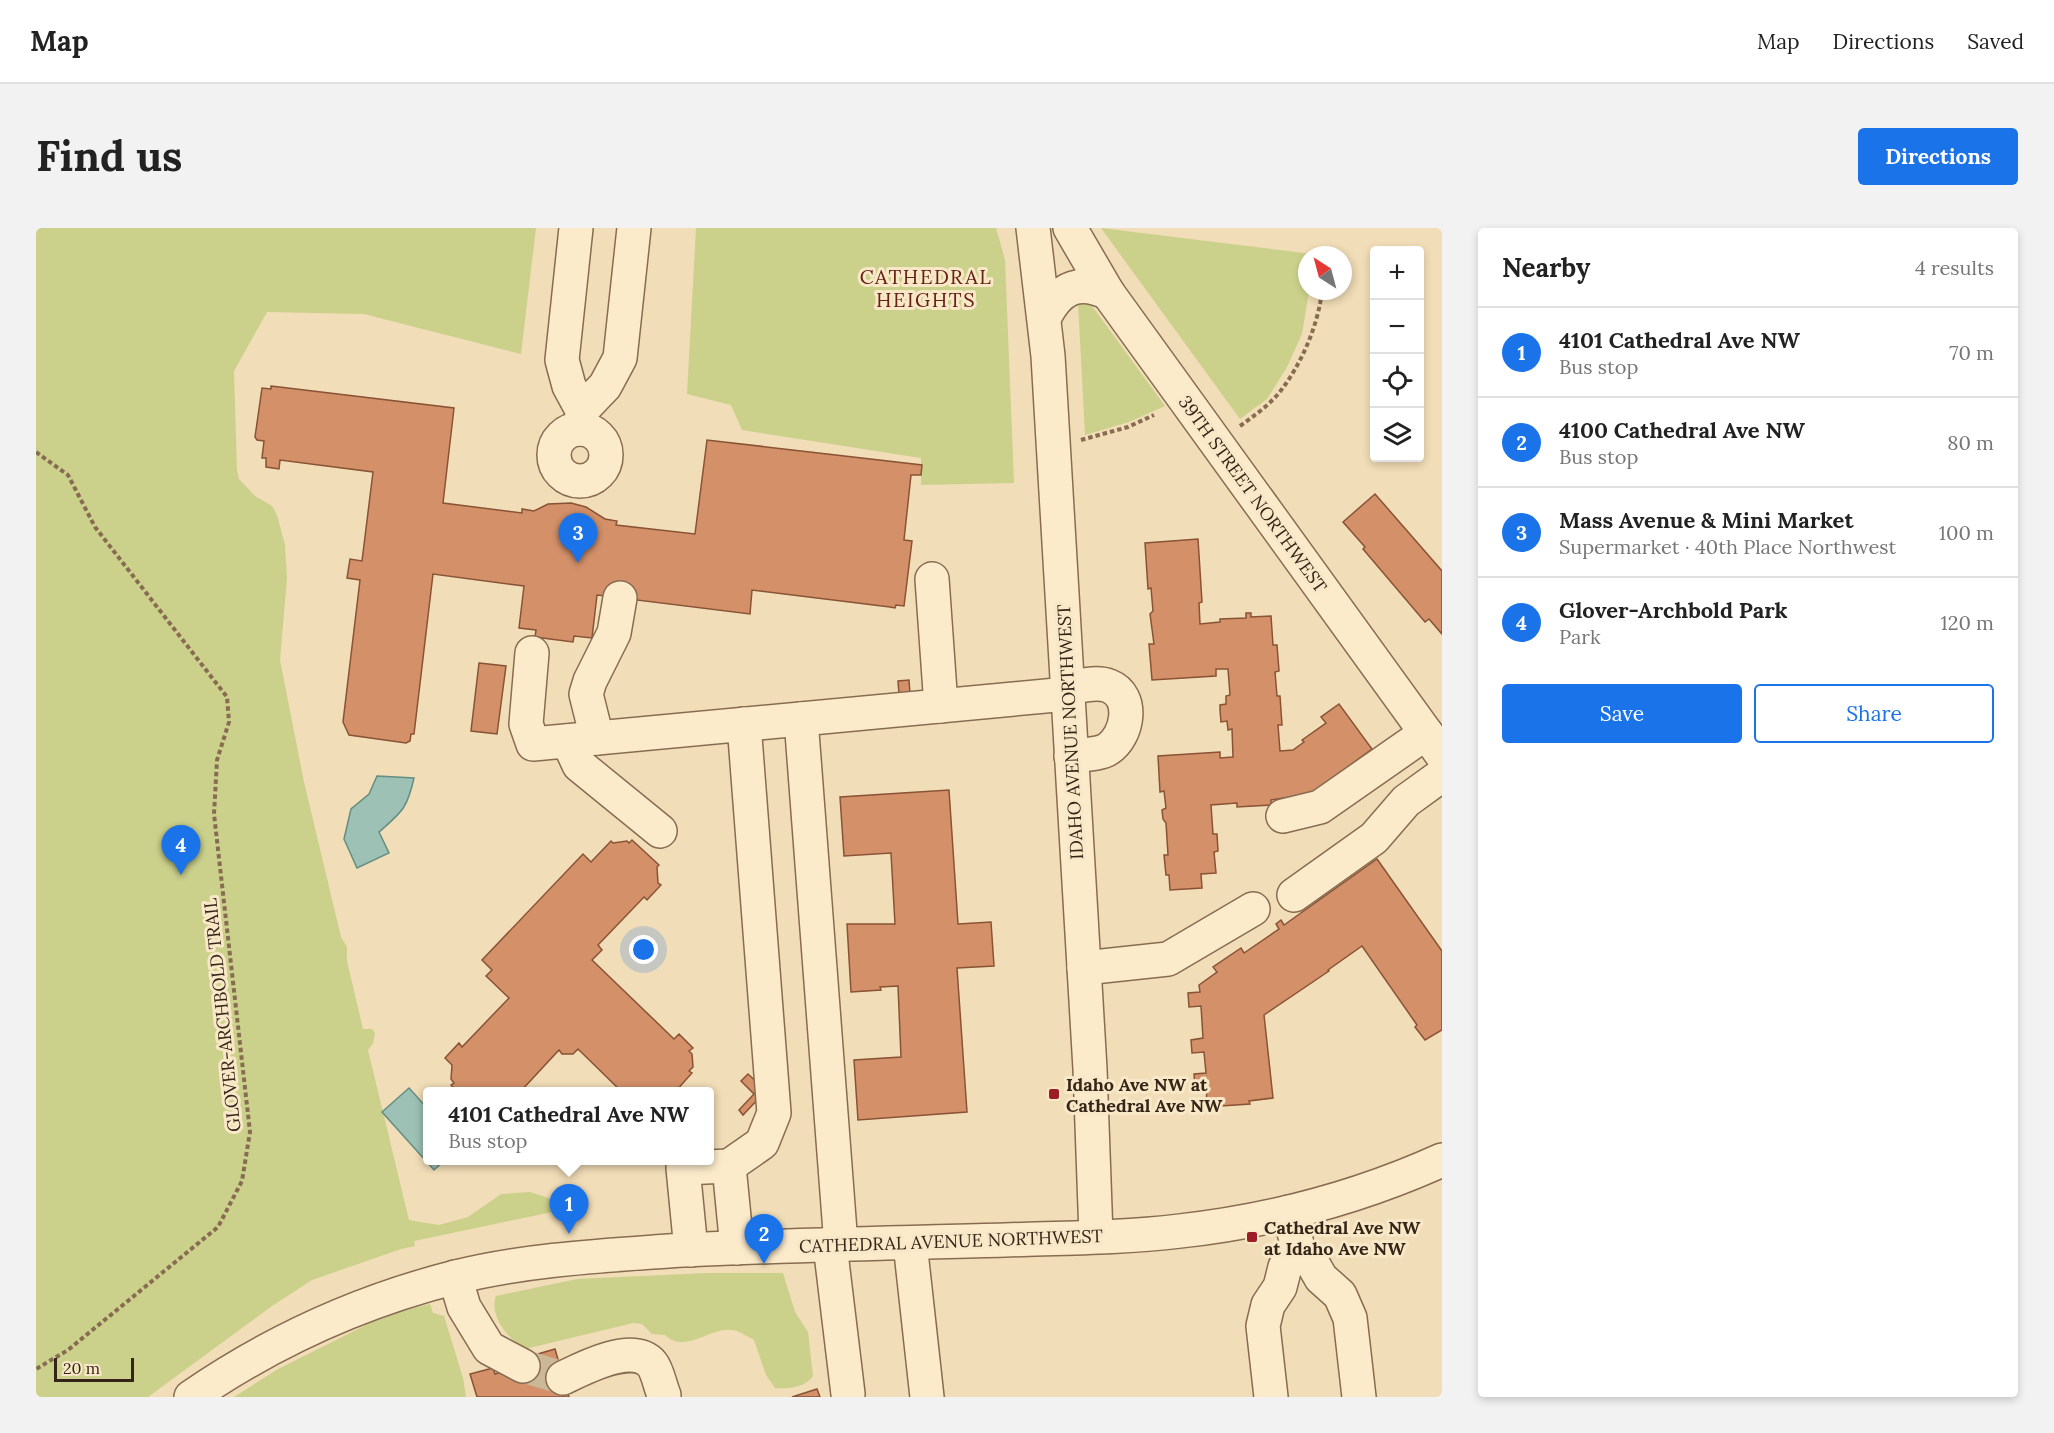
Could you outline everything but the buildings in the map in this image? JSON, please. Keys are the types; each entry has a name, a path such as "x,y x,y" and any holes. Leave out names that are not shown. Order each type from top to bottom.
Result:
{"street":[{"path":"576,228 562,360 582,420 605,386 620,358 634,228"},
{"name":"IDAHO AVENUE NORTHWEST","path":"1033,228 1045,316 1053,443 1084,968 1096,1236"},
{"name":"39TH STREET NORTHWEST","path":"1070,228 1108,293 1434,744"},
{"path":"1045,316 1057,296 1067,290 1085,286 1108,293"},
{"path":"932,579 941,706"},
{"path":"620,598 615,633 590,681 586,694 579,765 660,831"},
{"path":"532,653 526,724 533,744 941,706 1067,691 1095,684 1110,686 1118,692 1122,699 1127,718 1119,738 1107,750 1071,756"},
{"path":"801,719 835,1245 848,1394"},
{"path":"691,1250 683,1168 729,1166 762,1143 774,1113 744,724"},
{"path":"1282,816 1320,807 1434,744"},
{"path":"1294,895 1374,838 1406,801 1442,775"},
{"path":"1084,968 1168,959 1252,909"},
{"name":"CATHEDRAL AVENUE NORTHWEST","path":"191,1397 249,1360 327,1321 393,1296 454,1277 552,1260 691,1250 1178,1232 1289,1212 1371,1188 1442,1160"},
{"path":"729,1166 737,1248"},
{"path":"1289,1212 1298,1248 1313,1264 1321,1278 1340,1295 1350,1317 1359,1397"},
{"path":"910,1243 927,1397"},
{"path":"1271,1397 1263,1326 1268,1305 1280,1287 1285,1267 1298,1248"},
{"path":"454,1277 464,1307 489,1348 523,1366"},
{"path":"563,1378 617,1356 639,1357 651,1364 664,1395"}],"path":[{"path":"1240,426 1266,406 1284,386 1306,346 1321,300"},
{"path":"1053,443 1086,440 1111,433 1154,415"},
{"name":"GLOVER-ARCHBOLD TRAIL","path":"36,452 68,475 95,527 227,697 229,722 217,760 214,814 250,1132 242,1181 218,1227 68,1350 36,1369"}],"green space":[{"path":"36,228 536,228 521,354 364,314 267,312 234,371 237,470 239,479 255,496 272,506 277,515 285,545 287,578 280,660 304,782 341,937 347,947 347,961 363,1029 372,1029 375,1033 373,1043 368,1050 409,1220 439,1225 468,1217 501,1194 530,1192 567,1204 557,1211 414,1241 415,1246 312,1280 272,1306 148,1397 36,1397"},
{"path":"696,228 996,228 1005,260 1014,483 921,485 921,458 742,430 731,405 687,394"},
{"path":"1101,228 1298,252 1298,300 1308,300 1302,334 1287,367 1267,399 1240,419"},
{"path":"1078,302 1092,306 1165,406 1129,422 1085,435"},
{"path":"707,1273 783,1273 795,1312 808,1332 813,1376 810,1380 796,1387 775,1388 766,1375 754,1340 737,1331 718,1331 682,1342 674,1341 665,1335 652,1334 642,1324 633,1323 525,1349 507,1333 495,1311 496,1296 577,1279"},
{"path":"430,1304 433,1313 444,1316 463,1378 466,1397 234,1397 278,1369 386,1315"}],"water":[{"path":"377,776 414,778 406,803 379,832 389,853 357,868 344,839 351,809 369,794"},
{"path":"409,1088 423,1103 423,1158 382,1112"},
{"path":"430,1165 440,1165 434,1170"}],"tunnel":[{"path":"523,1366 563,1378"}],"place":[{"name":"Mass Avenue & Mini Market","path":"578,563"},
{"name":"Glover-Archbold Park","path":"181,875"},
{"name":"Idaho Ave NW at Cathedral Ave NW","path":"1054,1094"},
{"name":"4101 Cathedral Ave NW","path":"569,1234"},
{"name":"Cathedral Ave NW at Idaho Ave NW","path":"1252,1237"},
{"name":"4100 Cathedral Ave NW","path":"764,1264"}],"district":[{"name":"CATHEDRAL HEIGHTS","path":"926,288"}]}
